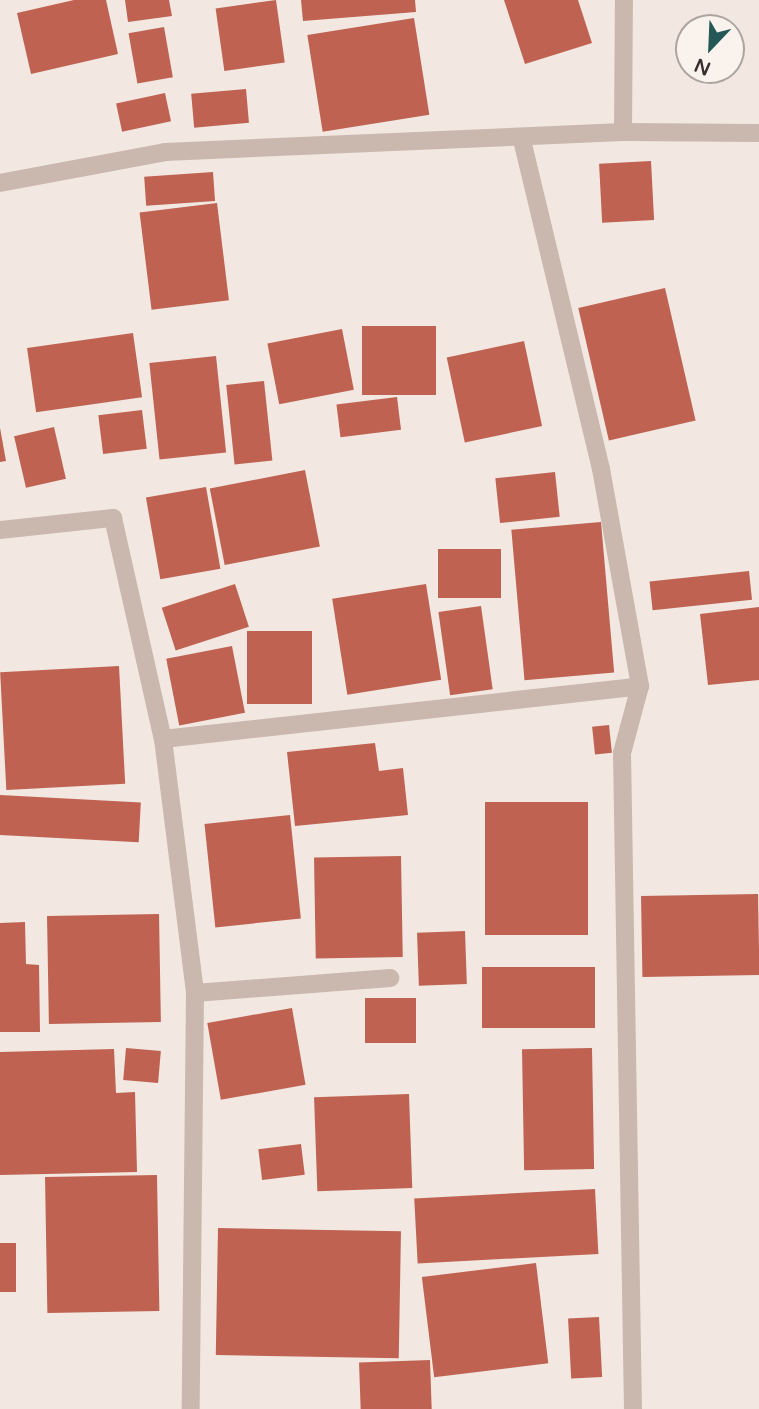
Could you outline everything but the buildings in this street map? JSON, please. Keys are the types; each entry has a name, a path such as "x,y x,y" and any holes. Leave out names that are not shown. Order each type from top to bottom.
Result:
{"street":[{"path":"623,132 624,0"},
{"path":"0,183 165,152 522,140 623,132 759,133"},
{"path":"522,140 601,469 640,686 622,754 633,1409"},
{"path":"0,530 113,518 163,739 195,993 191,1409"},
{"path":"163,739 640,686"},
{"path":"195,993 390,978"}]}
